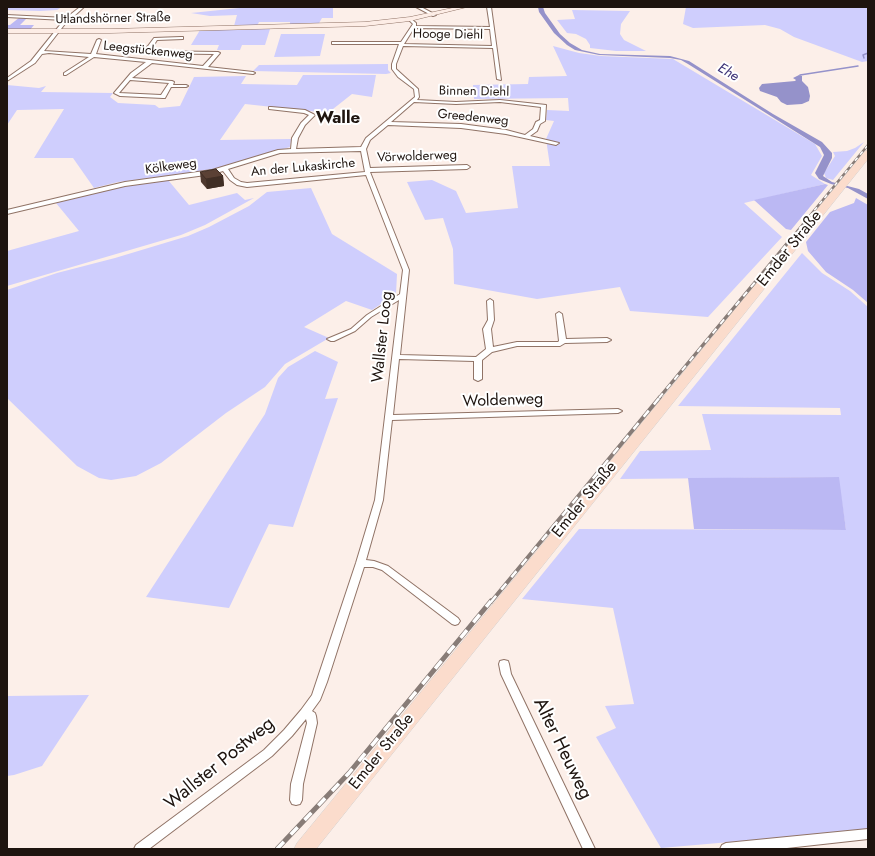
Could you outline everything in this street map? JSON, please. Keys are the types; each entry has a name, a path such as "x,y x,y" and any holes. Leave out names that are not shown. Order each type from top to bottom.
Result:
{"main road":[{"name":"Emder Straße","path":"304,849 868,152"}],"street":[{"path":"7,80 24,69 40,53 67,19 82,7"},
{"path":"418,7 434,15"},
{"name":"Utlandshörner Straße","path":"7,31 345,25 410,20 464,7"},
{"path":"489,7 499,79"},
{"path":"7,16 67,19"},
{"path":"363,149 368,139 417,97 416,89 394,69 394,64 402,44 415,24 410,20"},
{"path":"413,27 492,28"},
{"path":"130,60 150,47 156,39 181,38"},
{"path":"66,74 93,56 99,40"},
{"path":"334,43 402,44"},
{"name":"Hooge Diehl","path":"402,44 494,47"},
{"name":"Leegstückenweg","path":"40,53 49,52 93,56 253,73"},
{"path":"143,52 218,53 204,68"},
{"path":"150,62 133,74 117,92 117,94 162,99 172,86"},
{"path":"129,79 171,82 173,83 172,86"},
{"path":"172,86 186,86"},
{"name":"Binnen Diehl","path":"414,101 456,103 500,101 544,106 542,121 538,123 535,130 526,136"},
{"path":"271,108 305,112 312,115 303,124 295,138 293,151"},
{"name":"Greedenweg","path":"387,123 461,126 526,136 556,143"},
{"name":"Kölkeweg","path":"7,212 115,186 213,172 280,151 363,149"},
{"name":"Wallster Loog","path":"361,563 379,500 388,418 397,357 406,270 368,171 363,149"},
{"name":"Vörwolderweg","path":"368,171 467,167"},
{"name":"An der Lukaskirche","path":"224,168 232,179 238,184 247,185 368,171"},
{"path":"331,339 353,330 370,316 403,295"},
{"path":"490,301 491,320 487,329 490,350"},
{"path":"559,314 563,341"},
{"path":"397,357 478,359 490,350 517,344 560,344 563,341 607,340"},
{"path":"478,359 478,379"},
{"name":"Woldenweg","path":"388,418 618,411"},
{"path":"361,563 374,564 385,568 455,621"},
{"name":"Wallster Postweg","path":"140,849 268,753 305,713 316,697 322,682 361,563"},
{"name":"Alter Heuweg","path":"504,664 506,674 590,849"},
{"path":"296,800 297,784 312,723 311,716 305,713"},
{"path":"726,849 868,834"}],"shaded area":[{"path":"7,7 62,7 57,10 40,11 7,10"},
{"path":"249,7 333,7 333,18 322,18 318,25 290,26 290,22 259,22 257,26 234,26 237,15 210,16 191,13"},
{"path":"538,7 543,7 545,13 560,34 570,43 582,50 600,54 670,56 689,61 773,114 822,142 832,153 832,158 823,176 832,182 859,189 868,194 868,199 848,188 831,184 819,179 815,173 824,155 820,147 688,64 681,60 670,58 599,55 575,50 554,33 539,12"},
{"path":"686,7 868,7 868,61 862,62 794,37 780,29 765,25 693,28 683,24"},
{"path":"572,10 630,11 621,24 620,34 624,40 646,51 616,51 590,48 590,45 586,39 576,34 567,33 557,20 575,19"},
{"path":"20,17 27,18 20,25 34,25 29,31 7,30 7,25 10,25"},
{"path":"270,29 265,45 242,45 240,50 217,50 219,45 191,45 200,30"},
{"path":"281,34 325,34 320,56 274,57"},
{"path":"553,46 579,53 601,56 673,59 815,144 822,156 811,175 825,184 744,203 782,237 708,317 630,311 620,287 537,299 454,284 453,249 443,218 425,220 407,182 432,180 456,191 466,213 518,208 512,166 550,166 546,139 554,121 546,120 547,110 569,111 568,98 474,99 473,85 528,84 529,77 567,76"},
{"path":"388,64 388,70 391,73 386,74 253,71 259,65"},
{"path":"303,75 376,75 372,97 352,94 328,113 245,104 220,140 291,139 290,147 208,171 118,182 94,188 73,158 34,158 64,109 17,110 7,125 7,85 39,88 46,86 41,92 113,93 110,97 118,103 155,105 159,108 180,106 194,77 246,76 241,84 297,85"},
{"path":"799,75 802,76 802,81 808,87 810,96 809,101 802,104 787,105 781,102 777,97 760,91 759,88 762,84 795,81 796,80 793,78"},
{"path":"864,142 833,180 826,178 824,173 835,156 833,152 847,151"},
{"path":"168,180 189,205 237,193 245,200 254,198 205,225 181,235 7,286 7,251 79,231 56,203 122,187"},
{"path":"825,184 828,185 791,230 786,229 754,200"},
{"path":"311,188 332,234 397,274 396,294 372,310 346,301 304,327 329,338 285,364 265,387 226,413 161,463 136,476 111,480 99,478 77,466 7,398 7,290 57,273 115,258 188,236 249,206 267,192"},
{"path":"856,198 868,205 868,303 853,290 826,272 808,251 806,242 830,212 854,203"},
{"path":"802,253 822,273 850,291 868,307 868,830 661,848 596,737 616,728 605,706 634,704 613,608 522,599 579,529 846,530 838,477 620,479 640,451 711,450 702,414 841,415 840,408 678,406"},
{"path":"315,351 338,362 325,399 338,398 293,527 269,524 229,608 146,597 265,414 278,378 288,367"},
{"path":"839,477 846,530 694,529 688,478"},
{"path":"89,695 42,766 7,776 7,696"}],"building":[{"path":"216,169 223,176 206,179 200,172"}],"waterway":[{"path":"864,58 863,55 868,53"},
{"path":"800,75 858,66"}],"railway":[{"path":"794,235 868,145"},
{"path":"659,398 795,234"},
{"path":"491,602 660,397"},
{"path":"277,849 349,773 491,601"}],"district":[{"name":"Walle","path":"338,119"}],"water label":[{"name":"Ehe","path":"728,73"}]}
